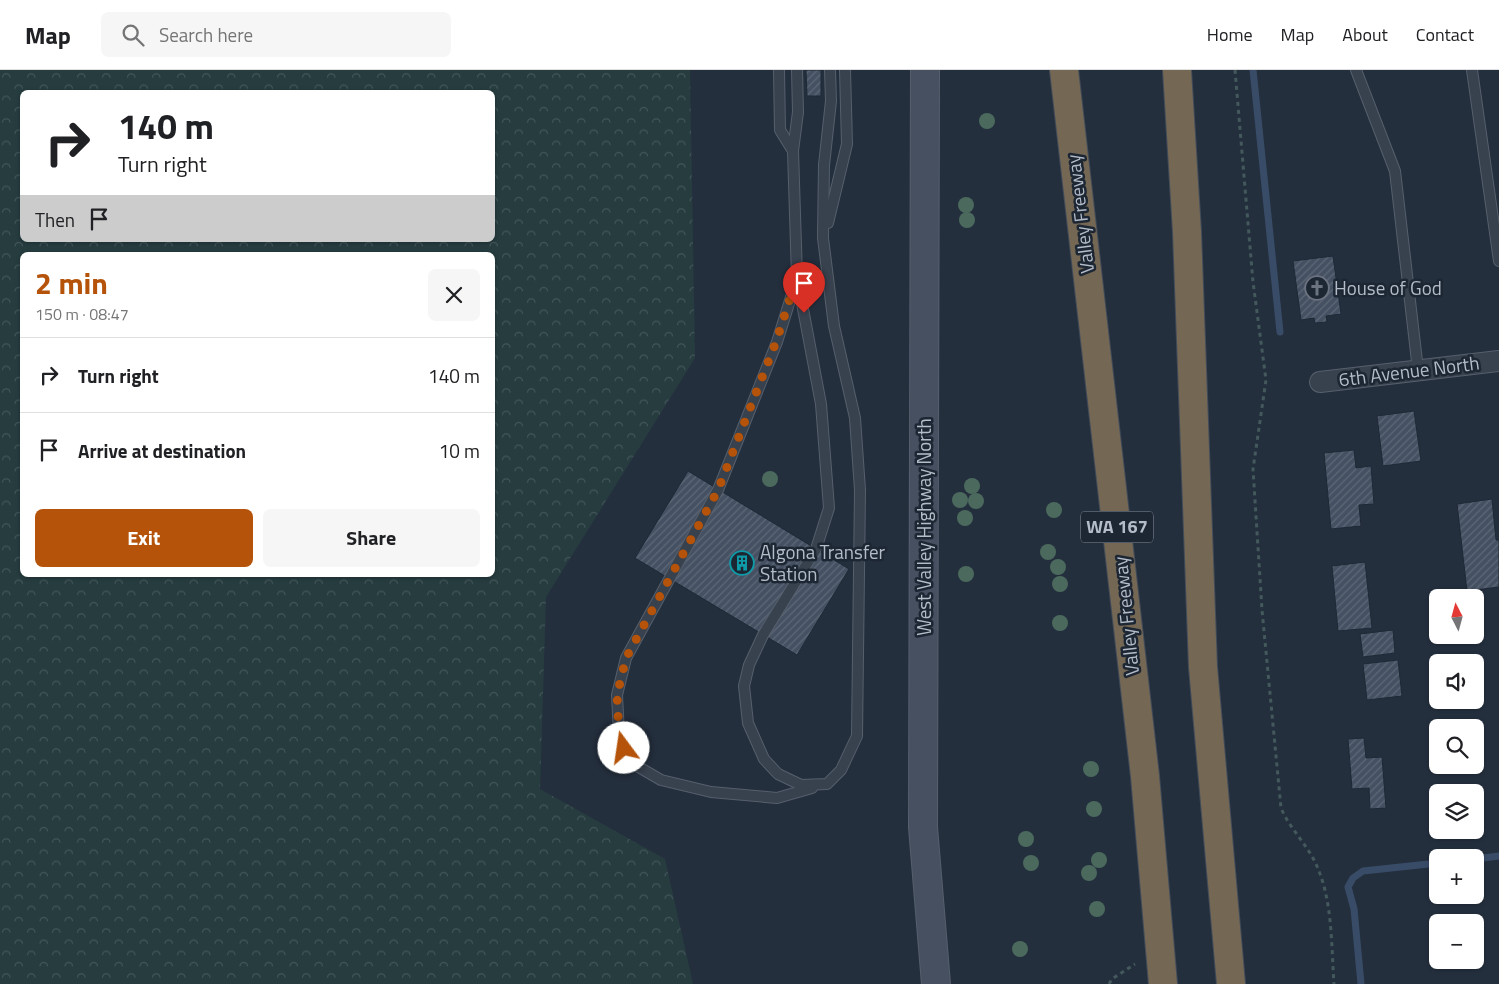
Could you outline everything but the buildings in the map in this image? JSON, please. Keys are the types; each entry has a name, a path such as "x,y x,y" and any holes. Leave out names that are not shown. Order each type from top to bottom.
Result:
{"highway":[{"name":"Valley Freeway","path":"1064,70 1144,776 1163,984"},
{"path":"1177,70 1187,232 1203,667 1231,984"}],"main road":[{"name":"West Valley Highway North","path":"925,70 923,827 936,984"}],"street":[{"name":"6th Avenue North","path":"1320,382 1499,361"}],"lane":[{"path":"779,70 780,130 793,151"},
{"path":"797,70 798,112 793,151 797,277 821,404 829,508 816,549 763,635 749,665 744,686 748,723 764,759 778,774 801,785 827,784"},
{"path":"797,277 776,342 718,490 626,658 617,695 619,734 630,762 661,780 711,792 777,798 827,784 841,770 857,736 860,490 855,418 834,326 823,238 824,165 831,101 830,70"},
{"path":"823,238 847,144 845,70"},
{"path":"1356,70 1396,171 1418,370"},
{"path":"1472,70 1499,261"}],"path":[{"path":"1235,70 1253,282 1266,380 1253,470 1262,610 1281,808 1287,822 1314,859 1327,895 1334,984"},
{"path":"1109,984 1112,978 1159,948"}],"green space":[{"path":"0,70 690,70 695,358 546,597 540,789 665,859 693,984 0,984"}],"waterway":[{"path":"1253,70 1280,332"},
{"path":"1484,858 1499,856"},
{"path":"1361,984 1354,909 1348,887 1353,878 1363,871 1429,864"}],"place":[{"name":"House of God","path":"1317,288"},
{"name":"Algona Transfer Station","path":"742,563"}],"route":[{"path":"624,748 619,734 617,695 626,658 718,490 776,342 797,277 804,313"}]}
